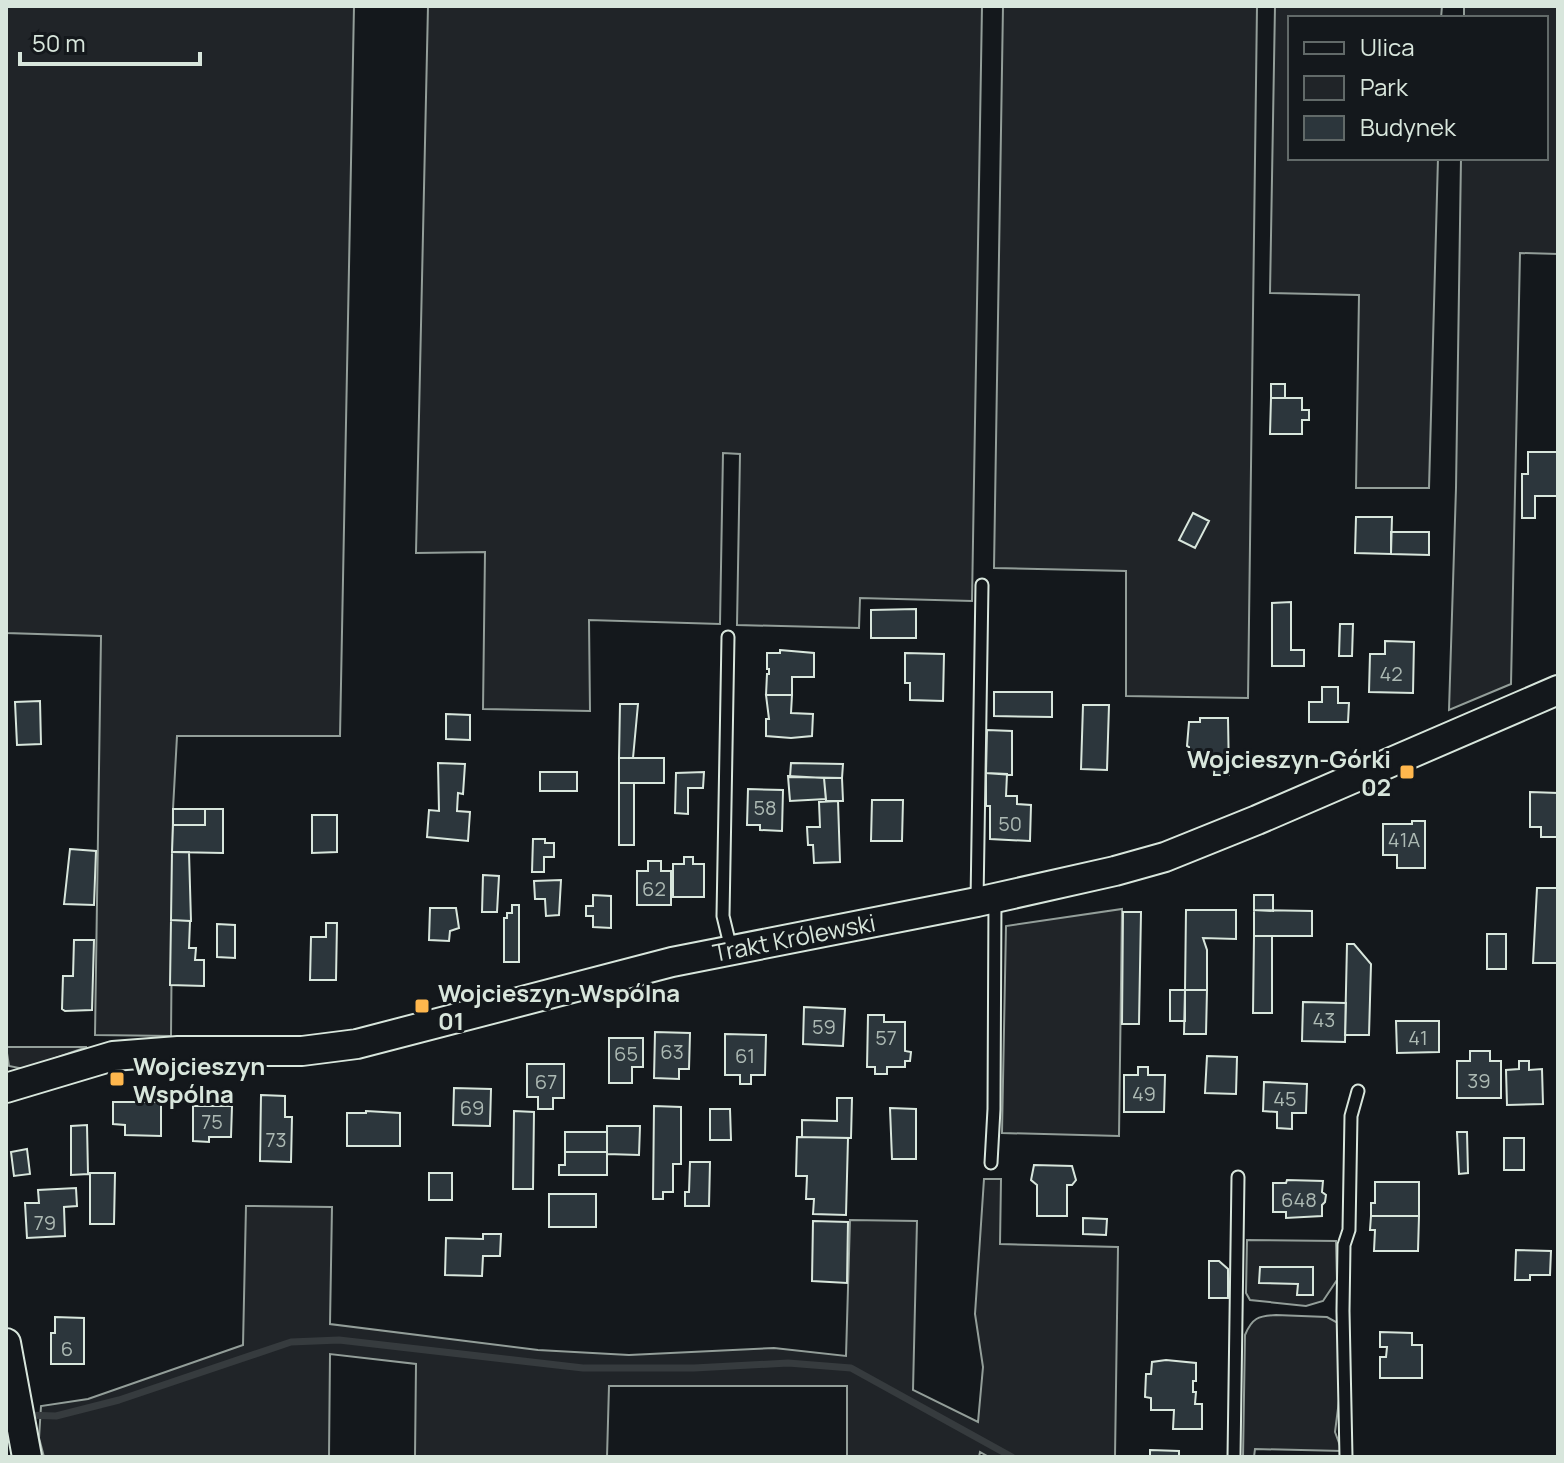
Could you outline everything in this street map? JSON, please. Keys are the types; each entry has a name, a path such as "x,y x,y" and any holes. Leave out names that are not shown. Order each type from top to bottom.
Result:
{"street":[{"name":"Trakt Królewski","path":"6,1088 113,1056 178,1051 302,1051 357,1044 732,949 1115,871 1165,857 1558,690"},
{"path":"6,1343 25,1449"}],"lane":[{"path":"982,585 986,899 994,1109 991,1163"},
{"path":"728,637 723,916 732,949"},
{"path":"1346,1457 1344,1245 1349,1230 1351,1116 1358,1091"},
{"path":"1234,1457 1238,1177"}],"green space":[{"path":"6,6 354,6 340,736 177,736 173,809 171,1036 95,1035 101,636 6,633"},
{"path":"428,6 982,6 972,601 860,598 859,628 737,625 740,454 723,453 720,624 589,620 590,711 483,709 485,552 416,553"},
{"path":"1003,6 1257,6 1248,698 1126,696 1126,571 994,568"},
{"path":"1275,6 1442,6 1441,16 1288,16 1288,160 1438,160 1429,488 1356,488 1359,295 1270,293"},
{"path":"1464,6 1558,6 1558,254 1520,253 1511,684 1449,710 1461,160 1548,160 1548,16 1464,16"},
{"path":"1122,909 1119,1136 1002,1133 1006,926"},
{"path":"6,1047 87,1047 24,1069 9,1066"},
{"path":"984,1179 1001,1179 1000,1244 1118,1247 1115,1457 989,1457 980,1452 979,1457 847,1457 847,1386 609,1386 607,1457 415,1457 416,1364 330,1354 329,1457 44,1457 39,1438 41,1406 88,1399 243,1345 246,1206 332,1207 330,1324 538,1350 629,1355 774,1348 846,1356 850,1220 917,1221 913,1390 978,1422 983,1367 975,1314"},
{"path":"1247,1240 1336,1241 1337,1280 1323,1301 1306,1306 1250,1300 1246,1293"},
{"path":"1276,1315 1327,1317 1338,1323 1340,1393 1335,1432 1342,1451 1255,1449 1254,1457 1243,1457 1245,1335 1256,1319"}],"building":[{"path":"1271,384 1285,384 1285,398 1271,398"},
{"path":"1271,398 1302,398 1302,410 1309,410 1309,420 1302,420 1302,434 1270,434"},
{"path":"1528,452 1558,452 1558,496 1535,496 1535,518 1522,518 1522,474 1528,474"},
{"path":"1193,513 1209,521 1195,548 1179,540"},
{"path":"1356,517 1392,517 1391,554 1355,553"},
{"path":"1391,532 1429,532 1429,555 1391,554"},
{"path":"1291,602 1291,650 1304,650 1304,666 1272,666 1272,603"},
{"path":"916,609 916,638 871,638 871,610"},
{"path":"1340,624 1353,624 1352,656 1339,656"},
{"path":"1385,641 1414,642 1413,693 1369,692 1370,654 1385,654"},
{"path":"780,650 814,653 814,677 792,677 792,695 766,695 769,674 767,653 780,653"},
{"path":"905,653 944,654 943,701 910,700 910,683 905,683"},
{"path":"1322,687 1338,687 1338,703 1349,703 1348,722 1309,722 1309,702 1322,702"},
{"path":"994,692 1052,692 1052,717 994,716"},
{"path":"766,695 792,695 791,713 813,714 812,736 766,736 766,719 769,719"},
{"path":"40,701 41,744 17,745 15,702"},
{"path":"620,704 638,704 633,758 619,758"},
{"path":"1083,705 1109,705 1107,770 1081,769"},
{"path":"446,714 470,715 470,740 446,739"},
{"path":"1200,718 1228,718 1229,775 1214,775 1215,757 1189,756 1189,722 1200,722"},
{"path":"987,730 1012,731 1012,775 986,773"},
{"path":"619,758 664,758 664,783 619,783"},
{"path":"438,763 465,764 463,794 458,793 457,811 470,812 468,841 427,837 429,810 439,811"},
{"path":"791,763 843,764 842,778 790,777"},
{"path":"540,772 577,772 577,791 540,791"},
{"path":"704,772 703,788 688,788 688,814 675,813 676,773"},
{"path":"986,773 1007,774 1006,796 1017,796 1017,804 1031,805 1030,841 990,839"},
{"path":"788,776 824,778 826,799 790,801"},
{"path":"824,778 842,778 843,801 826,801"},
{"path":"619,783 634,783 634,845 619,845"},
{"path":"748,789 783,790 782,831 760,830 760,825 747,825"},
{"path":"1530,792 1558,793 1557,837 1541,837 1541,827 1530,827"},
{"path":"872,800 903,800 902,841 871,841"},
{"path":"838,801 840,862 814,863 813,845 808,845 807,827 820,827 819,802"},
{"path":"173,809 205,809 205,825 173,825"},
{"path":"205,809 223,809 223,853 172,852 173,825 205,825"},
{"path":"312,815 337,815 337,852 312,853"},
{"path":"1412,821 1425,821 1425,868 1397,868 1397,855 1383,855 1383,824 1412,824"},
{"path":"533,839 554,843 554,857 544,857 544,872 532,872"},
{"path":"70,849 96,851 94,905 64,904"},
{"path":"172,852 189,852 191,921 171,920"},
{"path":"684,857 693,857 693,864 704,864 704,897 673,897 673,864 684,864"},
{"path":"648,861 661,861 661,871 671,871 671,905 637,905 637,871 648,871"},
{"path":"483,875 499,876 497,912 482,912"},
{"path":"561,880 559,915 546,916 545,899 535,899 534,881"},
{"path":"1537,888 1558,888 1558,963 1533,963"},
{"path":"593,895 611,896 611,928 593,927 593,916 586,916 586,906 593,906"},
{"path":"1254,895 1273,895 1273,911 1254,910"},
{"path":"512,905 519,905 519,962 504,962 504,918 507,918 507,913 512,913"},
{"path":"430,908 456,908 459,928 450,931 449,941 429,940"},
{"path":"1186,910 1236,910 1236,939 1203,938 1207,950 1207,990 1185,990"},
{"path":"1254,910 1312,911 1312,936 1254,936"},
{"path":"1123,912 1141,912 1139,1024 1122,1024"},
{"path":"171,920 190,921 189,948 196,948 195,960 204,960 204,986 170,985"},
{"path":"326,923 337,923 336,980 310,980 311,937 326,937"},
{"path":"217,924 235,925 235,958 217,957"},
{"path":"1487,934 1506,934 1506,969 1487,969"},
{"path":"1254,936 1272,936 1272,1013 1253,1013"},
{"path":"74,940 94,940 92,1010 62,1009 63,976 73,976"},
{"path":"1347,944 1354,944 1371,964 1369,1035 1345,1035"},
{"path":"1170,990 1185,990 1185,1021 1170,1021"},
{"path":"1185,990 1207,990 1206,1034 1184,1034"},
{"path":"1303,1002 1346,1003 1345,1042 1302,1041"},
{"path":"804,1007 845,1009 843,1046 803,1044"},
{"path":"868,1015 884,1015 884,1022 905,1022 905,1051 911,1052 910,1061 905,1061 905,1067 887,1067 887,1074 875,1074 875,1067 867,1067"},
{"path":"1396,1021 1439,1021 1439,1052 1397,1053"},
{"path":"655,1032 690,1033 689,1069 679,1069 679,1079 654,1078"},
{"path":"725,1034 766,1035 765,1075 751,1075 751,1084 740,1084 740,1075 725,1075"},
{"path":"609,1038 643,1038 643,1067 632,1067 632,1083 609,1083"},
{"path":"1470,1051 1490,1051 1490,1061 1501,1061 1501,1098 1457,1098 1457,1061 1470,1061"},
{"path":"1207,1056 1237,1057 1236,1094 1205,1093"},
{"path":"1519,1061 1529,1061 1529,1070 1542,1069 1543,1104 1507,1105 1506,1070 1519,1069"},
{"path":"527,1064 564,1064 564,1098 553,1098 553,1109 538,1109 538,1097 527,1097"},
{"path":"1138,1067 1148,1067 1148,1075 1165,1075 1164,1112 1124,1112 1124,1075 1138,1075"},
{"path":"1264,1082 1307,1084 1306,1113 1292,1113 1292,1129 1277,1128 1277,1112 1263,1111"},
{"path":"454,1088 491,1089 490,1126 453,1125"},
{"path":"261,1095 285,1096 285,1117 292,1117 291,1162 260,1161"},
{"path":"837,1098 852,1098 851,1138 802,1137 802,1120 837,1121"},
{"path":"113,1102 161,1102 161,1136 125,1135 125,1125 113,1124"},
{"path":"193,1106 232,1106 231,1137 209,1137 209,1142 193,1141"},
{"path":"654,1106 681,1107 681,1164 673,1164 673,1192 663,1192 663,1199 653,1199"},
{"path":"890,1108 916,1109 916,1159 892,1159"},
{"path":"710,1109 730,1109 731,1140 710,1140"},
{"path":"514,1111 534,1112 533,1189 513,1189"},
{"path":"347,1113 400,1113 400,1146 347,1146"},
{"path":"87,1125 88,1174 71,1175 71,1126"},
{"path":"607,1126 640,1126 639,1155 607,1154"},
{"path":"565,1132 607,1132 607,1152 565,1152"},
{"path":"1457,1132 1467,1132 1468,1173 1459,1174"},
{"path":"797,1137 848,1138 846,1215 813,1214 814,1199 806,1199 807,1176 796,1176"},
{"path":"1504,1138 1524,1138 1524,1170 1504,1170"},
{"path":"27,1149 30,1174 14,1176 11,1152"},
{"path":"565,1152 607,1152 607,1175 559,1175 559,1165 565,1165"},
{"path":"690,1162 710,1162 709,1206 685,1206"},
{"path":"1034,1165 1072,1166 1076,1180 1072,1185 1067,1185 1067,1216 1037,1216 1037,1185 1031,1180"},
{"path":"90,1173 115,1173 114,1224 90,1224"},
{"path":"429,1173 452,1173 452,1200 429,1200"},
{"path":"1287,1180 1323,1181 1322,1192 1326,1195 1322,1216 1286,1218 1286,1212 1273,1212 1273,1183 1286,1183"},
{"path":"1375,1182 1419,1182 1419,1216 1371,1216 1371,1203 1375,1203"},
{"path":"76,1188 77,1206 64,1207 65,1236 27,1238 25,1203 39,1203 38,1190"},
{"path":"549,1194 596,1194 596,1227 549,1227"},
{"path":"1371,1216 1419,1216 1418,1251 1374,1251 1375,1230 1370,1230"},
{"path":"1083,1218 1107,1219 1106,1235 1083,1234"},
{"path":"813,1221 848,1222 847,1283 812,1281"},
{"path":"483,1234 501,1234 500,1256 483,1256 482,1276 445,1275 446,1238 483,1239"},
{"path":"1516,1250 1551,1251 1550,1275 1530,1275 1530,1280 1515,1280"},
{"path":"1209,1261 1219,1261 1228,1269 1228,1298 1209,1298"},
{"path":"1260,1267 1313,1267 1313,1295 1297,1295 1298,1284 1259,1283"},
{"path":"55,1317 84,1318 84,1364 51,1364 51,1333 55,1333"},
{"path":"1380,1332 1412,1333 1412,1345 1422,1345 1422,1378 1380,1378 1380,1357 1386,1357 1387,1347 1380,1347"},
{"path":"1152,1362 1196,1363 1193,1392 1196,1392 1195,1404 1202,1404 1202,1429 1173,1429 1174,1410 1151,1410 1151,1398 1145,1397 1146,1374 1151,1374"},
{"path":"1150,1450 1179,1451 1179,1457 1150,1457"}],"waterway":[{"path":"27,1415 56,1416 119,1400 291,1342 339,1340 583,1368 694,1368 788,1363 851,1368 1012,1457"}],"place":[{"name":"Wojcieszyn-Górki 02","path":"1407,772"},
{"name":"Wojcieszyn-Wspólna 01","path":"422,1006"},
{"name":"Wojcieszyn Wspólna","path":"117,1079"}]}
